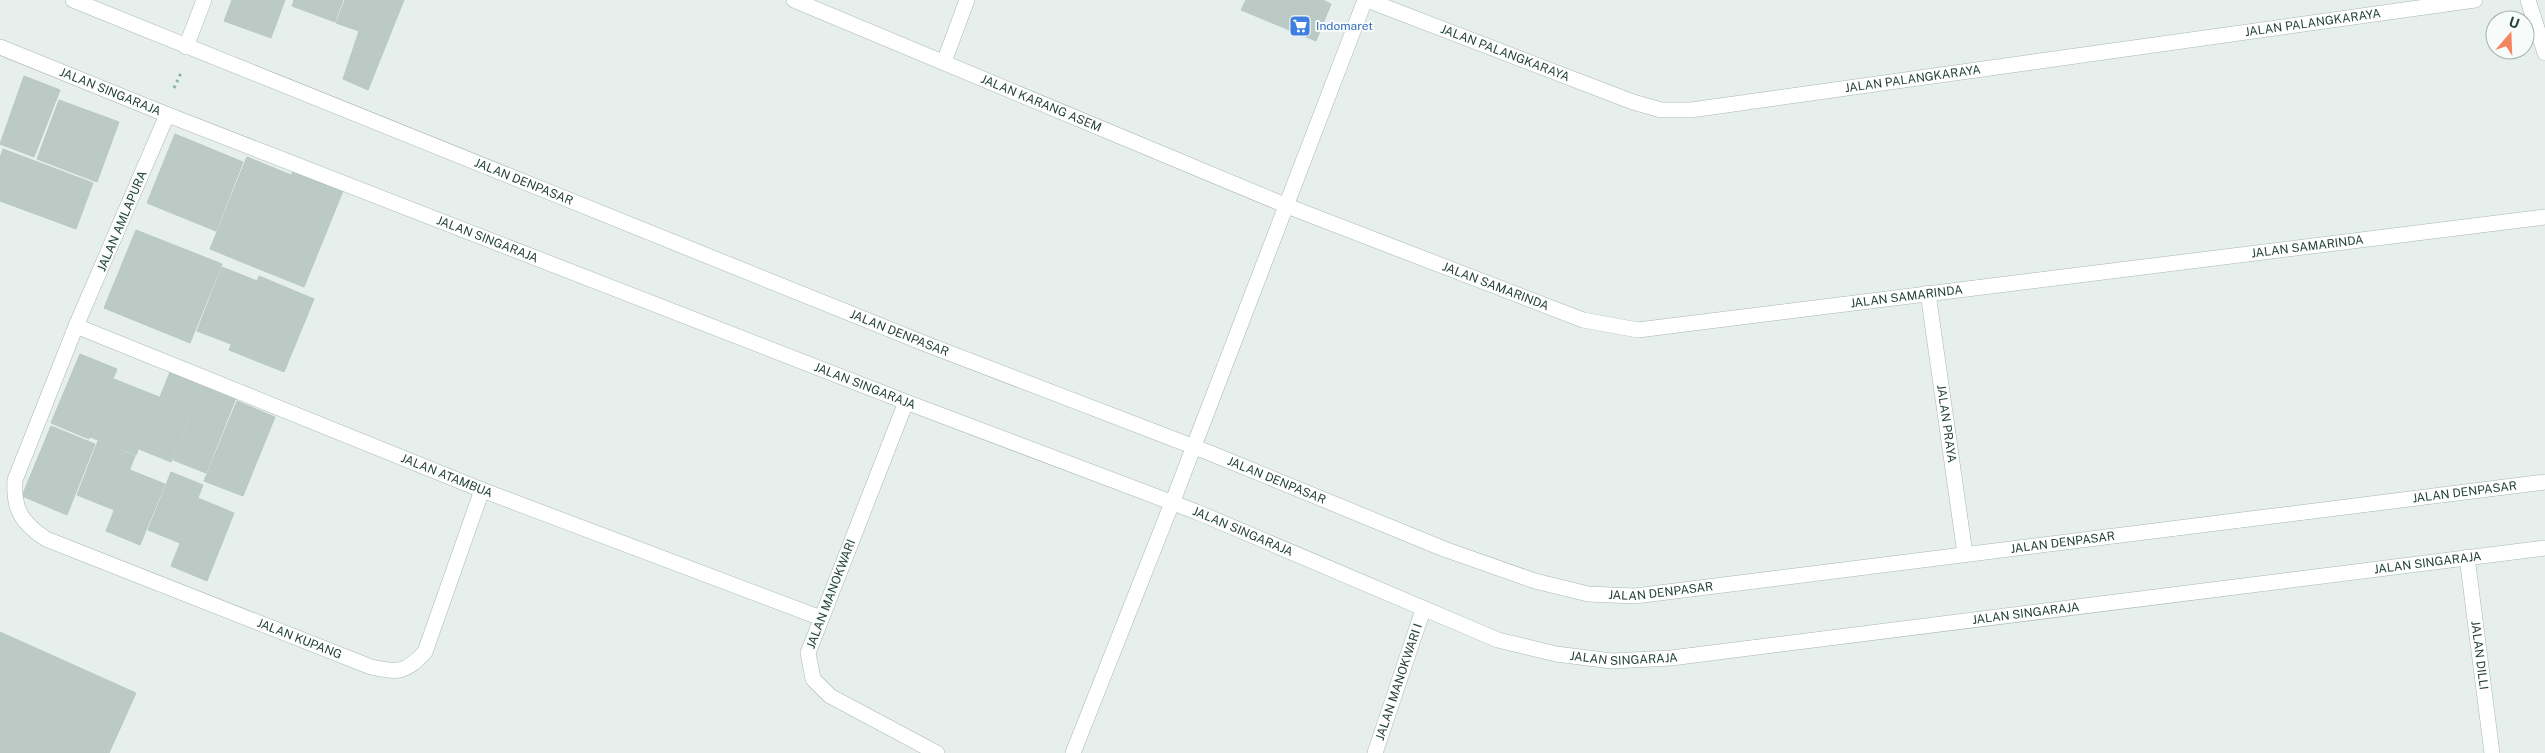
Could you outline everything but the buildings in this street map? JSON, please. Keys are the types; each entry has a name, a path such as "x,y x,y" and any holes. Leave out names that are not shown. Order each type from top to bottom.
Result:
{"street":[{"name":"JALAN DENPASAR","path":"72,0 1191,452 1444,549 1535,580 1588,594 1635,596 2545,482"},
{"path":"189,48 204,0"},
{"name":"JALAN KARANG ASEM","path":"794,0 1287,206"},
{"path":"944,62 967,0"},
{"path":"1073,753 1174,498 1366,0"},
{"name":"JALAN PALANGKARAYA","path":"1366,0 1633,102 1661,110 1691,110 2475,0"},
{"path":"2528,0 2545,53"},
{"name":"JALAN SINGARAJA","path":"0,47 165,114 906,402 1174,498 1423,610 1498,640 1556,654 1612,661 1671,658 2545,548"},
{"name":"JALAN AMLAPURA","path":"19,514 14,498 15,480 76,326 165,114"},
{"name":"JALAN SAMARINDA","path":"1287,206 1583,320 1638,330 2545,217"},
{"name":"JALAN PRAYA","path":"1928,293 1965,554"},
{"name":"JALAN ATAMBUA","path":"76,326 482,490 821,618"},
{"name":"JALAN MANOKWARI","path":"906,402 808,653 813,679 830,696 849,708 937,753"},
{"name":"JALAN KUPANG","path":"19,514 32,529 46,539 372,667 389,671 410,668 424,652 482,490"},
{"name":"JALAN DILLI","path":"2467,558 2492,753"},
{"name":"JALAN MANOKWARI I","path":"1375,753 1423,610"}],"path":[{"path":"165,114 189,48"}],"place":[{"name":"Indomaret","path":"1300,26"}]}
